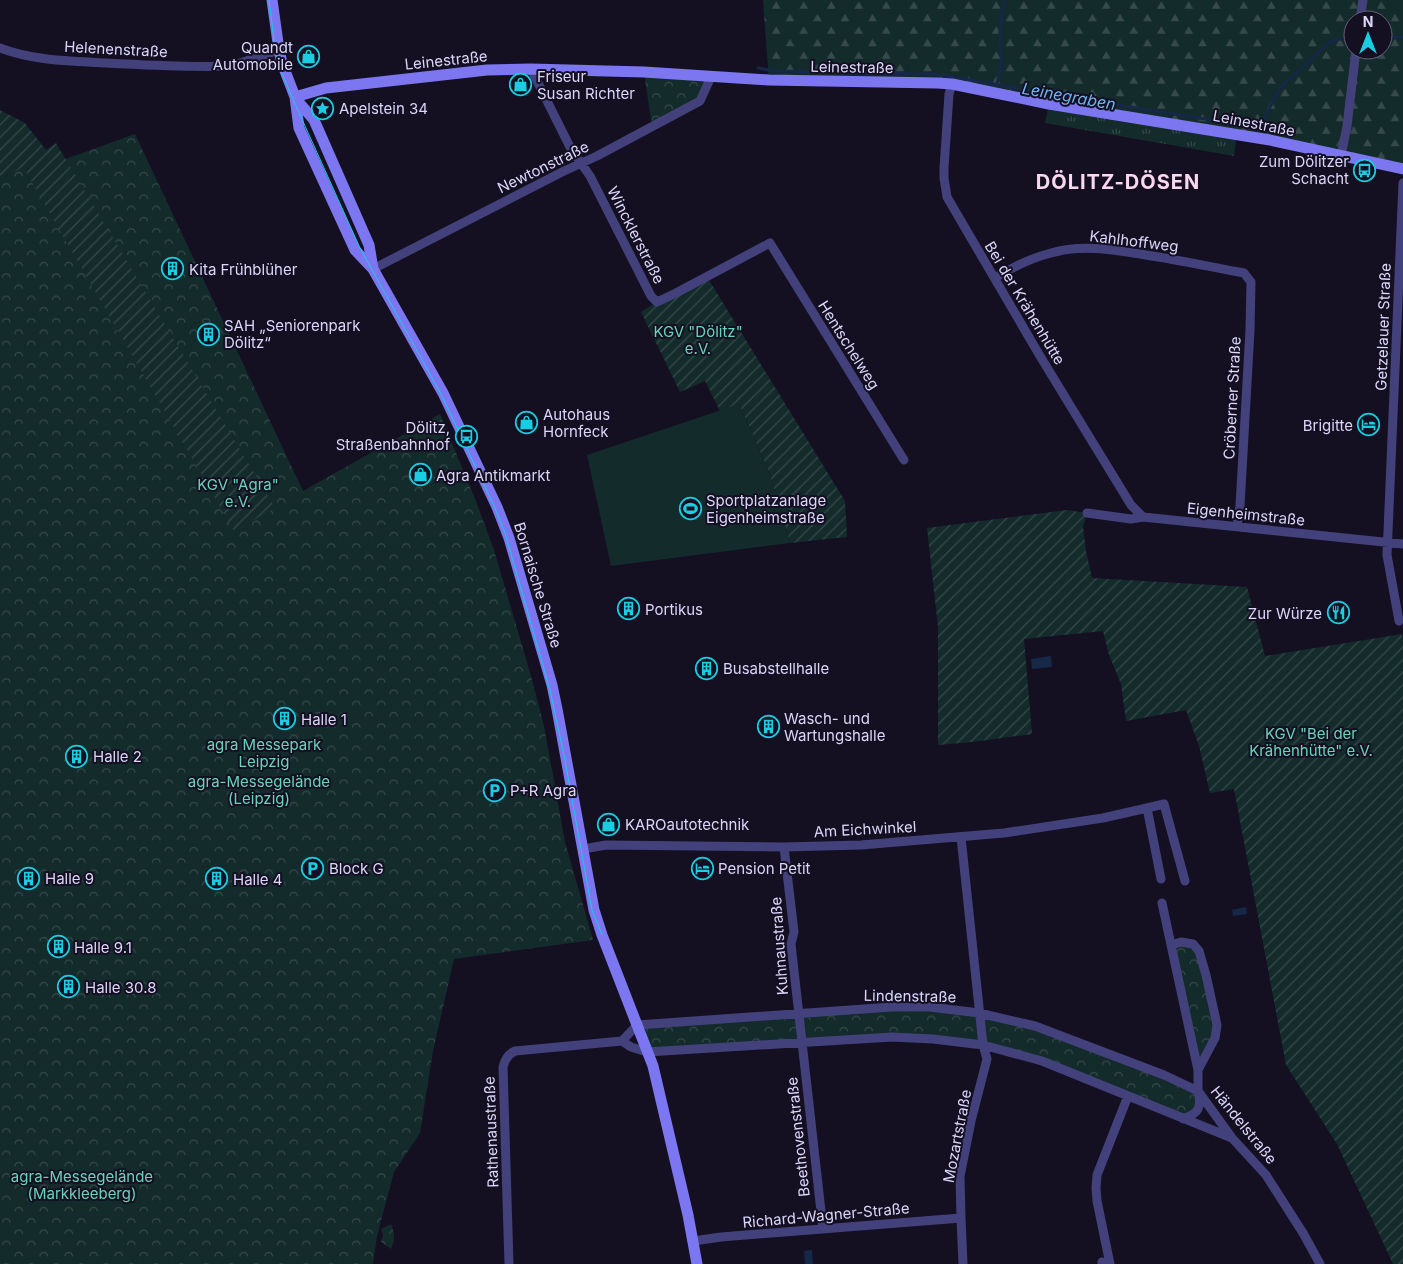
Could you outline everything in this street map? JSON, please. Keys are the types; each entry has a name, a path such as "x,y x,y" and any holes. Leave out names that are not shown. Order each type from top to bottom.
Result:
{"main road":[{"name":"Bornaische Straße","path":"272,0 279,50 294,97 299,128 355,250 374,269"},
{"name":"Leinestraße","path":"294,97 335,87 487,70 531,69 634,72 776,80 937,83 952,84 1049,104 1270,140 1403,169"},
{"name":"Bornaische Straße","path":"294,97 314,120 368,245 374,269 443,393 506,527 553,690 594,910 653,1066 664,1108 697,1264"}],"street":[{"name":"Helenenstraße","path":"0,48 16,54 41,59 174,67 282,63"},
{"name":"Helenenstraße","path":"233,66 279,50"},
{"path":"1341,156 1347,126 1355,60"},
{"name":"Wincklerstraße","path":"531,69 571,149 590,176 651,296 657,302 770,243"},
{"name":"Newtonstraße","path":"374,269 564,171 597,156 700,101 711,77"},
{"name":"Bei der Krähenhütte","path":"952,84 949,94 944,168 947,197 1044,363 1131,505 1143,517"},
{"name":"Getzelauer Straße","path":"1399,621 1387,555 1403,184"},
{"name":"Hentschelweg","path":"770,243 904,460"},
{"name":"Kahlhoffweg","path":"995,278 1038,256 1052,252 1089,248 1116,250 1244,273"},
{"name":"Cröberner Straße","path":"1236,526 1240,506 1250,330 1251,282 1244,273"},
{"name":"Eigenheimstraße","path":"1086,513 1236,526 1403,544"},
{"name":"Am Eichwinkel","path":"583,849 606,846 784,847 861,845 1004,833 1103,818 1164,804 1185,881"},
{"path":"1147,808 1161,879"},
{"name":"Mozartstraße","path":"961,837 979,1013 983,1045 987,1059 971,1121 960,1176 963,1264"},
{"name":"Kuhnaustraße","path":"784,847 794,932 791,944 802,1042"},
{"name":"Händelstraße","path":"1162,903 1198,1070 1198,1091 1232,1138 1266,1175 1303,1232 1320,1264"},
{"path":"1171,945 1180,942 1193,944 1199,951 1217,1025 1215,1038 1198,1070"},
{"name":"Lindenstraße","path":"637,1025 892,1007 930,1008 979,1013 1035,1026 1164,1075 1198,1091"},
{"path":"622,1041 637,1025"},
{"path":"647,1052 892,1037 933,1039 983,1045 1042,1061 1232,1138"},
{"name":"Rathenaustraße","path":"509,1264 504,1106 504,1062 507,1057 516,1051 622,1041 631,1047 647,1052"},
{"name":"Beethovenstraße","path":"802,1042 823,1229"},
{"path":"1183,1119 1193,1115 1199,1109 1198,1091"},
{"path":"1105,1263 1096,1188 1097,1175 1128,1096"},
{"name":"Richard-Wagner-Straße","path":"693,1240 961,1218"}],"green space":[{"path":"763,0 1403,0 1403,169 952,84 769,80"},
{"path":"644,72 711,77 700,101 652,127"},
{"path":"1049,104 1237,134 1234,156 1045,123"},
{"name":"KGV \"Agra\" e.V.","path":"0,110 25,123 46,150 56,143 275,508 234,531 23,167 0,180"},
{"name":"agra-Messegelände (Leipzig)","path":"135,134 303,491 440,414 494,550 531,676 544,726 565,842 593,940 454,959 433,1051 420,1133 394,1172 377,1236 373,1264 0,1264 0,180 23,166 27,173"},
{"name":"KGV \"Dölitz\" e.V.","path":"707,277 845,501 847,537 790,543 770,475 739,404 720,411 705,381 680,392 641,312"},
{"name":"Sportplatzanlage Eigenheimstraße","path":"739,404 770,475 790,543 611,566 587,455"},
{"name":"KGV \"Bei der Krähenhütte\" e.V.","path":"1067,510 1087,513 1083,527 1092,578 1247,587 1265,656 1402,634 1403,1264 1393,1264 1337,1144 1286,1065 1234,789 1210,793 1199,746 1186,710 1126,721 1121,684 1109,655 1103,631 1024,639 1032,734 938,745 938,627 927,528"},
{"path":"1193,944 1217,1025 1198,1070 1171,945"},
{"path":"930,1007 1035,1026 1198,1091 1199,1109 1183,1119 1042,1061 933,1039 647,1052 637,1025"},
{"path":"391,1224 394,1237 391,1249 381,1242 383,1235 381,1229"}],"water":[{"path":"1051,656 1052,667 1032,669 1031,659"},
{"path":"1246,907 1247,914 1233,916 1232,910"},
{"path":"812,1250 813,1264 805,1264 804,1251"}],"waterway":[{"path":"997,84 1002,61 1000,29 1004,0"},
{"name":"Leinegraben","path":"1393,37 1403,37"},
{"name":"Leinegraben","path":"758,68 774,71 937,74 1249,126 1264,119 1279,89 1330,42 1340,39"}],"tram line":[{"path":"269,0 278,64 296,106 360,248 441,394 505,533 550,690 565,760 592,910 602,935"}],"place":[{"name":"Quandt Automobile","path":"309,56"},
{"name":"Friseur Susan Richter","path":"521,85"},
{"name":"Apelstein 34","path":"323,108"},
{"name":"Zum Dölitzer Schacht","path":"1365,170"},
{"name":"Kita Frühblüher","path":"173,269"},
{"name":"SAH „Seniorenpark Dölitz“","path":"208,334"},
{"name":"Autohaus Hornfeck","path":"527,423"},
{"name":"Brigitte","path":"1369,425"},
{"name":"Dölitz, Straßenbahnhof","path":"466,436"},
{"name":"Agra Antikmarkt","path":"420,475"},
{"name":"Sportplatzanlage Eigenheimstraße","path":"690,509"},
{"name":"Portikus","path":"629,609"},
{"name":"Zur Würze","path":"1338,613"},
{"name":"Busabstellhalle","path":"707,668"},
{"name":"Halle 1","path":"285,719"},
{"name":"Wasch- und Wartungshalle","path":"768,727"},
{"name":"Halle 2","path":"77,756"},
{"name":"P+R Agra","path":"494,790"},
{"name":"KAROautotechnik","path":"609,824"},
{"name":"Block G","path":"313,868"},
{"name":"Pension Petit","path":"702,868"},
{"name":"Halle 9","path":"29,878"},
{"name":"Halle 4","path":"217,879"},
{"name":"Halle 9.1","path":"58,947"},
{"name":"Halle 30.8","path":"69,987"}],"district":[{"name":"DÖLITZ-DÖSEN","path":"1118,182"}],"park label":[{"name":"agra Messepark Leipzig","path":"264,752"},
{"name":"agra-Messegelände (Markkleeberg)","path":"82,1184"}]}
